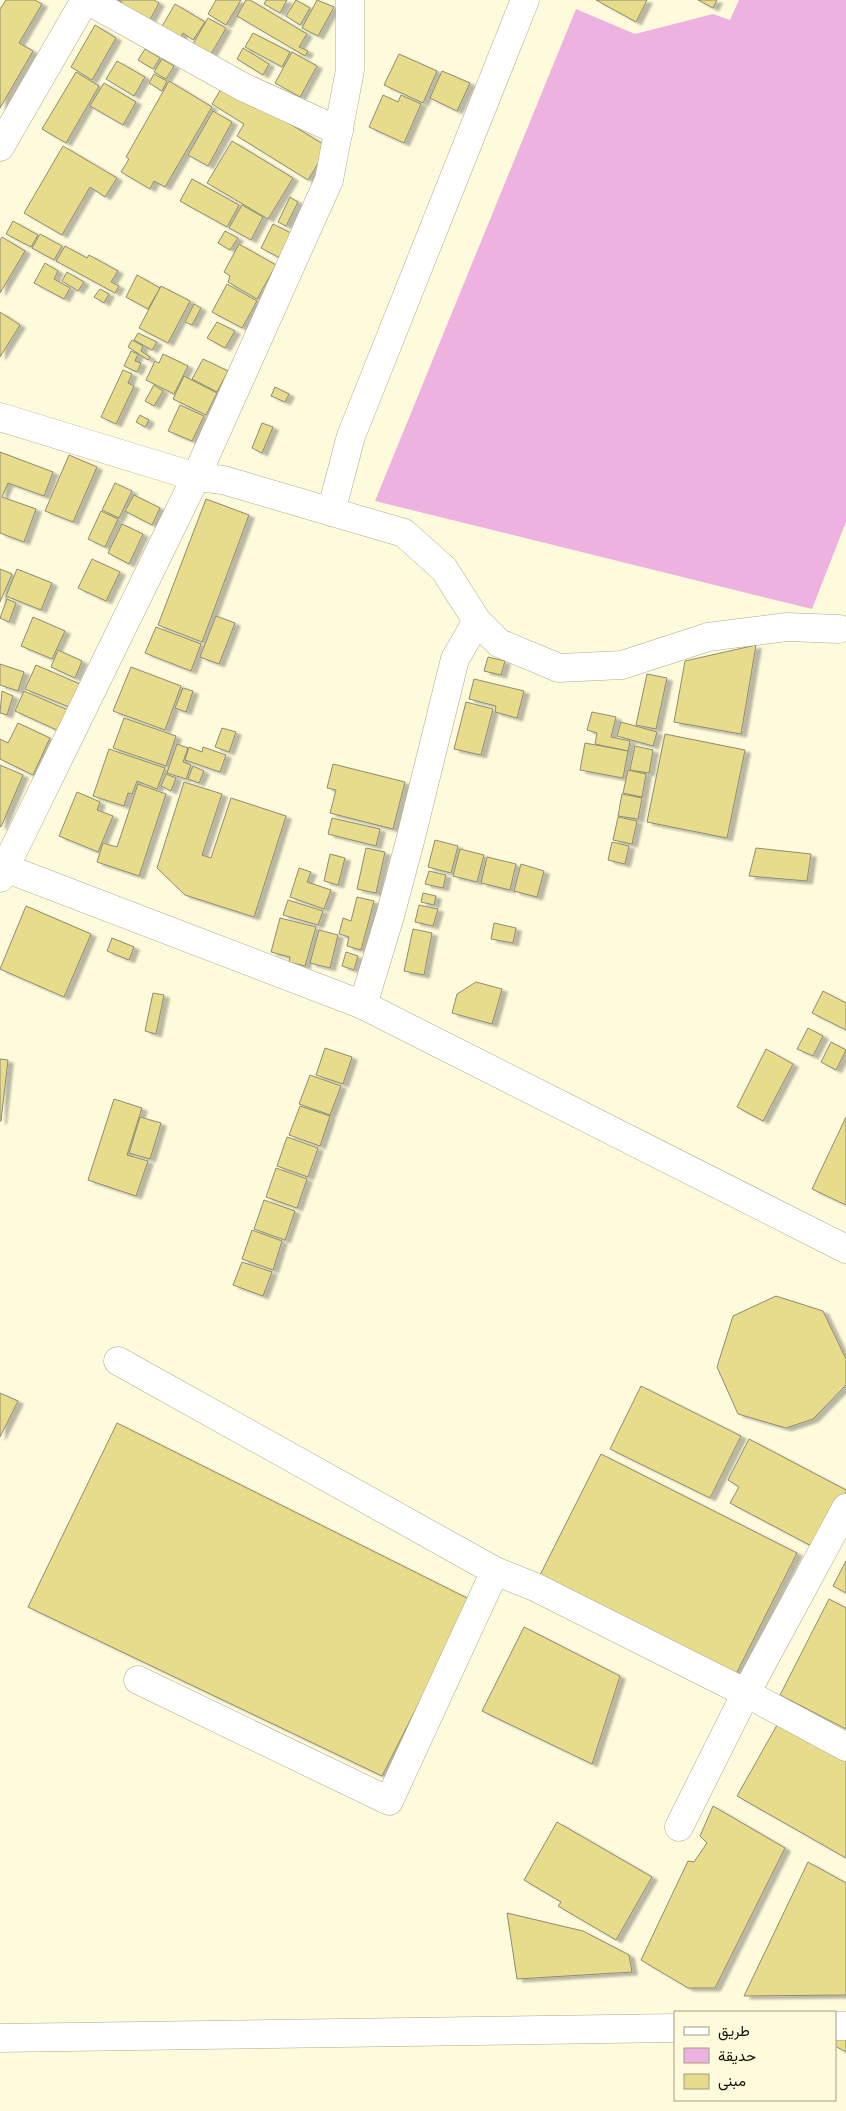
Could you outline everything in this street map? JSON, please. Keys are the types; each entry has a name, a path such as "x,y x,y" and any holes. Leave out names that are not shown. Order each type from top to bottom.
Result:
{"street":[{"path":"0,147 86,0 242,87 339,131"},
{"path":"350,0 350,70 329,180 196,477 2,871 363,1005 846,1249"},
{"path":"331,512 351,436 525,0"},
{"path":"0,417 196,477 223,480 404,533 444,569 478,621 499,643 559,668 622,665 708,636 787,626 844,623"},
{"path":"363,1005 405,860 455,659 478,621"},
{"path":"118,1362 495,1571 535,1587 746,1693 846,1747"},
{"path":"678,1827 746,1693 846,1508"},
{"path":"138,1680 389,1801 495,1571"},
{"path":"0,2038 674,2028"}],"green space":[{"path":"739,0 846,0 846,522 812,609 375,501 576,9 635,34 713,14 730,20"}],"building":[{"path":"6,0 35,0 42,4 19,43 33,51 0,108 0,9"},
{"path":"118,0 154,0 159,3 146,27 118,11 122,2"},
{"path":"216,0 241,0 226,25 208,14"},
{"path":"246,0 250,0 307,34 299,47 308,51 305,56 237,16"},
{"path":"266,0 287,0 280,13 264,4"},
{"path":"296,0 310,8 300,25 286,16"},
{"path":"317,0 334,7 318,36 302,28"},
{"path":"596,0 647,0 636,22"},
{"path":"698,0 717,0 713,8"},
{"path":"175,4 205,22 193,40 183,33 179,40 161,28"},
{"path":"208,18 226,28 211,54 193,44"},
{"path":"95,25 116,38 92,80 71,67"},
{"path":"253,33 290,52 282,67 245,47"},
{"path":"243,48 269,64 263,75 237,59"},
{"path":"145,49 160,58 153,69 138,60"},
{"path":"292,52 317,66 300,97 275,83"},
{"path":"399,54 437,71 423,103 384,85"},
{"path":"162,59 174,66 166,79 154,72"},
{"path":"117,61 145,77 134,96 106,79"},
{"path":"442,71 470,83 457,111 430,98"},
{"path":"76,72 99,86 66,143 42,129"},
{"path":"154,74 167,81 162,91 149,83"},
{"path":"169,81 212,107 165,187 154,181 150,189 121,172 129,159 126,157"},
{"path":"104,83 136,102 123,125 90,106"},
{"path":"224,84 328,147 308,180 237,136 244,124 212,104"},
{"path":"383,95 398,102 401,95 421,104 404,143 369,127"},
{"path":"213,111 232,122 208,166 188,155"},
{"path":"232,141 293,178 268,219 207,183"},
{"path":"63,146 117,178 105,197 90,187 62,235 24,213"},
{"path":"192,179 239,205 227,227 180,201"},
{"path":"290,197 298,202 286,226 278,222"},
{"path":"242,205 263,217 251,240 229,228"},
{"path":"13,221 38,235 31,247 6,234"},
{"path":"273,224 293,234 280,258 261,248"},
{"path":"225,231 238,238 230,250 218,243"},
{"path":"40,234 62,246 54,260 32,248"},
{"path":"2,237 25,251 0,293 0,240"},
{"path":"239,244 276,265 257,299 228,282 230,276 224,272"},
{"path":"65,246 87,258 89,255 118,271 111,282 119,286 115,293 56,261"},
{"path":"45,263 58,271 54,279 70,288 64,299 34,283"},
{"path":"67,272 84,282 78,291 62,281"},
{"path":"137,275 160,288 148,309 126,297"},
{"path":"227,284 257,301 242,328 212,312"},
{"path":"161,286 190,301 168,343 139,328"},
{"path":"100,289 109,294 104,303 94,297"},
{"path":"194,304 201,308 192,325 185,322"},
{"path":"0,312 20,325 0,357"},
{"path":"217,322 235,331 225,348 207,338"},
{"path":"138,333 157,342 152,350 134,340"},
{"path":"132,340 143,346 141,351 150,357 148,360 128,347"},
{"path":"131,351 138,354 135,361 141,363 137,372 124,366"},
{"path":"163,354 188,366 174,394 146,380 155,361 159,363"},
{"path":"203,359 228,371 217,392 192,379"},
{"path":"123,370 132,374 128,383 134,386 116,424 101,417"},
{"path":"184,376 217,393 206,415 173,399"},
{"path":"154,385 163,391 154,406 145,401"},
{"path":"275,387 289,394 285,402 271,396"},
{"path":"180,405 204,416 192,441 168,431"},
{"path":"140,415 149,420 145,427 136,422"},
{"path":"262,423 273,427 262,453 252,448"},
{"path":"0,452 53,472 44,496 8,483 2,497 36,509 24,542 0,533"},
{"path":"69,455 97,467 73,522 45,511"},
{"path":"115,483 132,491 119,518 102,510"},
{"path":"134,495 160,508 152,525 125,511"},
{"path":"206,499 249,515 202,642 158,625"},
{"path":"101,511 118,519 105,547 88,539"},
{"path":"122,524 143,534 129,564 108,553"},
{"path":"92,559 120,572 106,601 78,588"},
{"path":"0,569 12,574 0,602"},
{"path":"17,569 52,583 41,610 6,596"},
{"path":"7,599 16,603 9,622 0,618"},
{"path":"216,616 235,623 219,664 200,657"},
{"path":"33,617 65,631 52,659 21,646"},
{"path":"156,627 201,644 191,671 145,653"},
{"path":"756,645 741,734 674,722 685,661"},
{"path":"58,650 82,661 75,678 51,667"},
{"path":"488,657 505,661 501,675 484,671"},
{"path":"0,664 24,672 18,691 0,685"},
{"path":"36,665 80,684 69,707 25,689"},
{"path":"131,667 181,686 165,730 113,711"},
{"path":"647,674 667,678 656,729 636,725"},
{"path":"474,679 524,691 517,718 495,712 496,706 469,699"},
{"path":"183,688 193,691 186,712 175,708"},
{"path":"2,691 13,696 7,715 0,713"},
{"path":"24,691 68,710 59,731 15,711"},
{"path":"466,702 493,709 481,755 454,749"},
{"path":"592,712 616,717 611,737 630,741 628,751 595,744 597,733 587,730"},
{"path":"124,718 176,736 166,766 113,748"},
{"path":"621,722 657,732 653,746 617,736"},
{"path":"18,723 50,738 33,775 0,759 0,739 8,743"},
{"path":"222,728 236,732 229,752 215,747"},
{"path":"665,734 745,750 727,838 647,822"},
{"path":"585,743 628,751 623,778 580,770"},
{"path":"177,744 188,748 183,762 191,765 186,779 167,773"},
{"path":"635,746 653,750 649,773 630,770"},
{"path":"189,747 202,752 203,747 226,755 220,772 185,760"},
{"path":"109,749 165,768 157,789 137,781 132,794 128,793 124,806 93,796"},
{"path":"333,764 405,782 393,829 330,813 336,790 327,788"},
{"path":"0,765 23,775 1,827 0,826"},
{"path":"193,766 204,771 199,783 188,779"},
{"path":"628,770 646,774 642,797 623,793"},
{"path":"166,774 176,778 171,791 161,786"},
{"path":"184,782 222,794 202,855 211,858 231,798 286,816 254,917 185,895 157,868"},
{"path":"138,784 166,794 139,876 97,862 103,843 117,847"},
{"path":"77,792 100,802 97,810 113,816 98,852 59,836"},
{"path":"622,794 642,798 638,819 618,816"},
{"path":"618,817 637,821 632,844 613,840"},
{"path":"332,818 380,829 376,846 328,834"},
{"path":"435,840 458,846 451,873 428,867"},
{"path":"612,842 629,846 625,864 608,860"},
{"path":"366,848 385,852 376,893 357,889"},
{"path":"756,848 811,854 807,881 749,876"},
{"path":"460,849 484,855 477,882 453,876"},
{"path":"330,854 345,858 338,885 324,881"},
{"path":"487,857 516,864 510,890 481,883"},
{"path":"521,864 544,871 537,897 514,891"},
{"path":"299,868 311,872 307,882 331,890 324,909 290,897"},
{"path":"429,871 446,875 443,888 425,884"},
{"path":"423,893 436,896 434,905 421,902"},
{"path":"357,897 374,901 361,950 347,946 349,937 339,934 343,918 351,921"},
{"path":"288,900 323,911 318,925 283,915"},
{"path":"419,905 438,909 433,926 415,922"},
{"path":"26,906 91,934 64,997 0,969"},
{"path":"280,918 316,927 305,966 289,962 290,957 271,952"},
{"path":"494,923 516,928 513,943 491,939"},
{"path":"413,929 432,933 424,975 404,971"},
{"path":"319,930 338,935 330,968 310,963"},
{"path":"112,938 134,947 129,960 107,951"},
{"path":"346,952 358,956 354,970 342,966"},
{"path":"476,982 502,989 492,1024 452,1013 457,994"},
{"path":"823,991 846,1003 846,1030 812,1013"},
{"path":"153,993 164,995 156,1034 145,1031"},
{"path":"808,1028 823,1036 813,1056 797,1049"},
{"path":"831,1042 846,1050 836,1070 821,1062"},
{"path":"325,1048 352,1057 343,1084 316,1075"},
{"path":"766,1049 793,1064 763,1121 737,1107"},
{"path":"0,1059 8,1060 1,1121 0,1121"},
{"path":"310,1075 341,1086 330,1115 299,1104"},
{"path":"114,1099 142,1108 127,1155 148,1161 136,1196 88,1180"},
{"path":"300,1106 330,1116 320,1146 289,1135"},
{"path":"140,1117 161,1123 150,1159 129,1153"},
{"path":"846,1117 846,1205 812,1189"},
{"path":"287,1137 318,1148 308,1177 277,1166"},
{"path":"276,1168 307,1179 297,1208 266,1197"},
{"path":"264,1200 295,1211 285,1240 254,1229"},
{"path":"252,1230 282,1241 273,1270 242,1259"},
{"path":"242,1262 272,1272 263,1296 233,1285"},
{"path":"776,1296 823,1311 846,1359 846,1385 813,1419 786,1428 738,1414 717,1367 733,1316"},
{"path":"641,1386 741,1436 710,1498 610,1449"},
{"path":"0,1393 18,1401 0,1437"},
{"path":"117,1423 471,1600 382,1776 28,1607"},
{"path":"749,1439 846,1490 846,1494 817,1549 730,1503 739,1487 728,1480"},
{"path":"601,1454 797,1553 736,1674 540,1575"},
{"path":"846,1561 846,1593 833,1586"},
{"path":"829,1599 846,1608 846,1729 780,1695"},
{"path":"524,1627 620,1676 592,1764 482,1711"},
{"path":"781,1718 846,1755 846,1858 737,1796"},
{"path":"713,1806 785,1848 715,1988 688,1988 641,1960 688,1861 694,1862 707,1843 700,1836"},
{"path":"557,1822 652,1877 616,1940 558,1906 561,1902 524,1880"},
{"path":"808,1862 846,1883 846,1995 744,1996"},
{"path":"507,1913 583,1931 629,1955 632,1972 517,1979"},
{"path":"846,2027 846,2052 836,2047 836,2029"}]}
